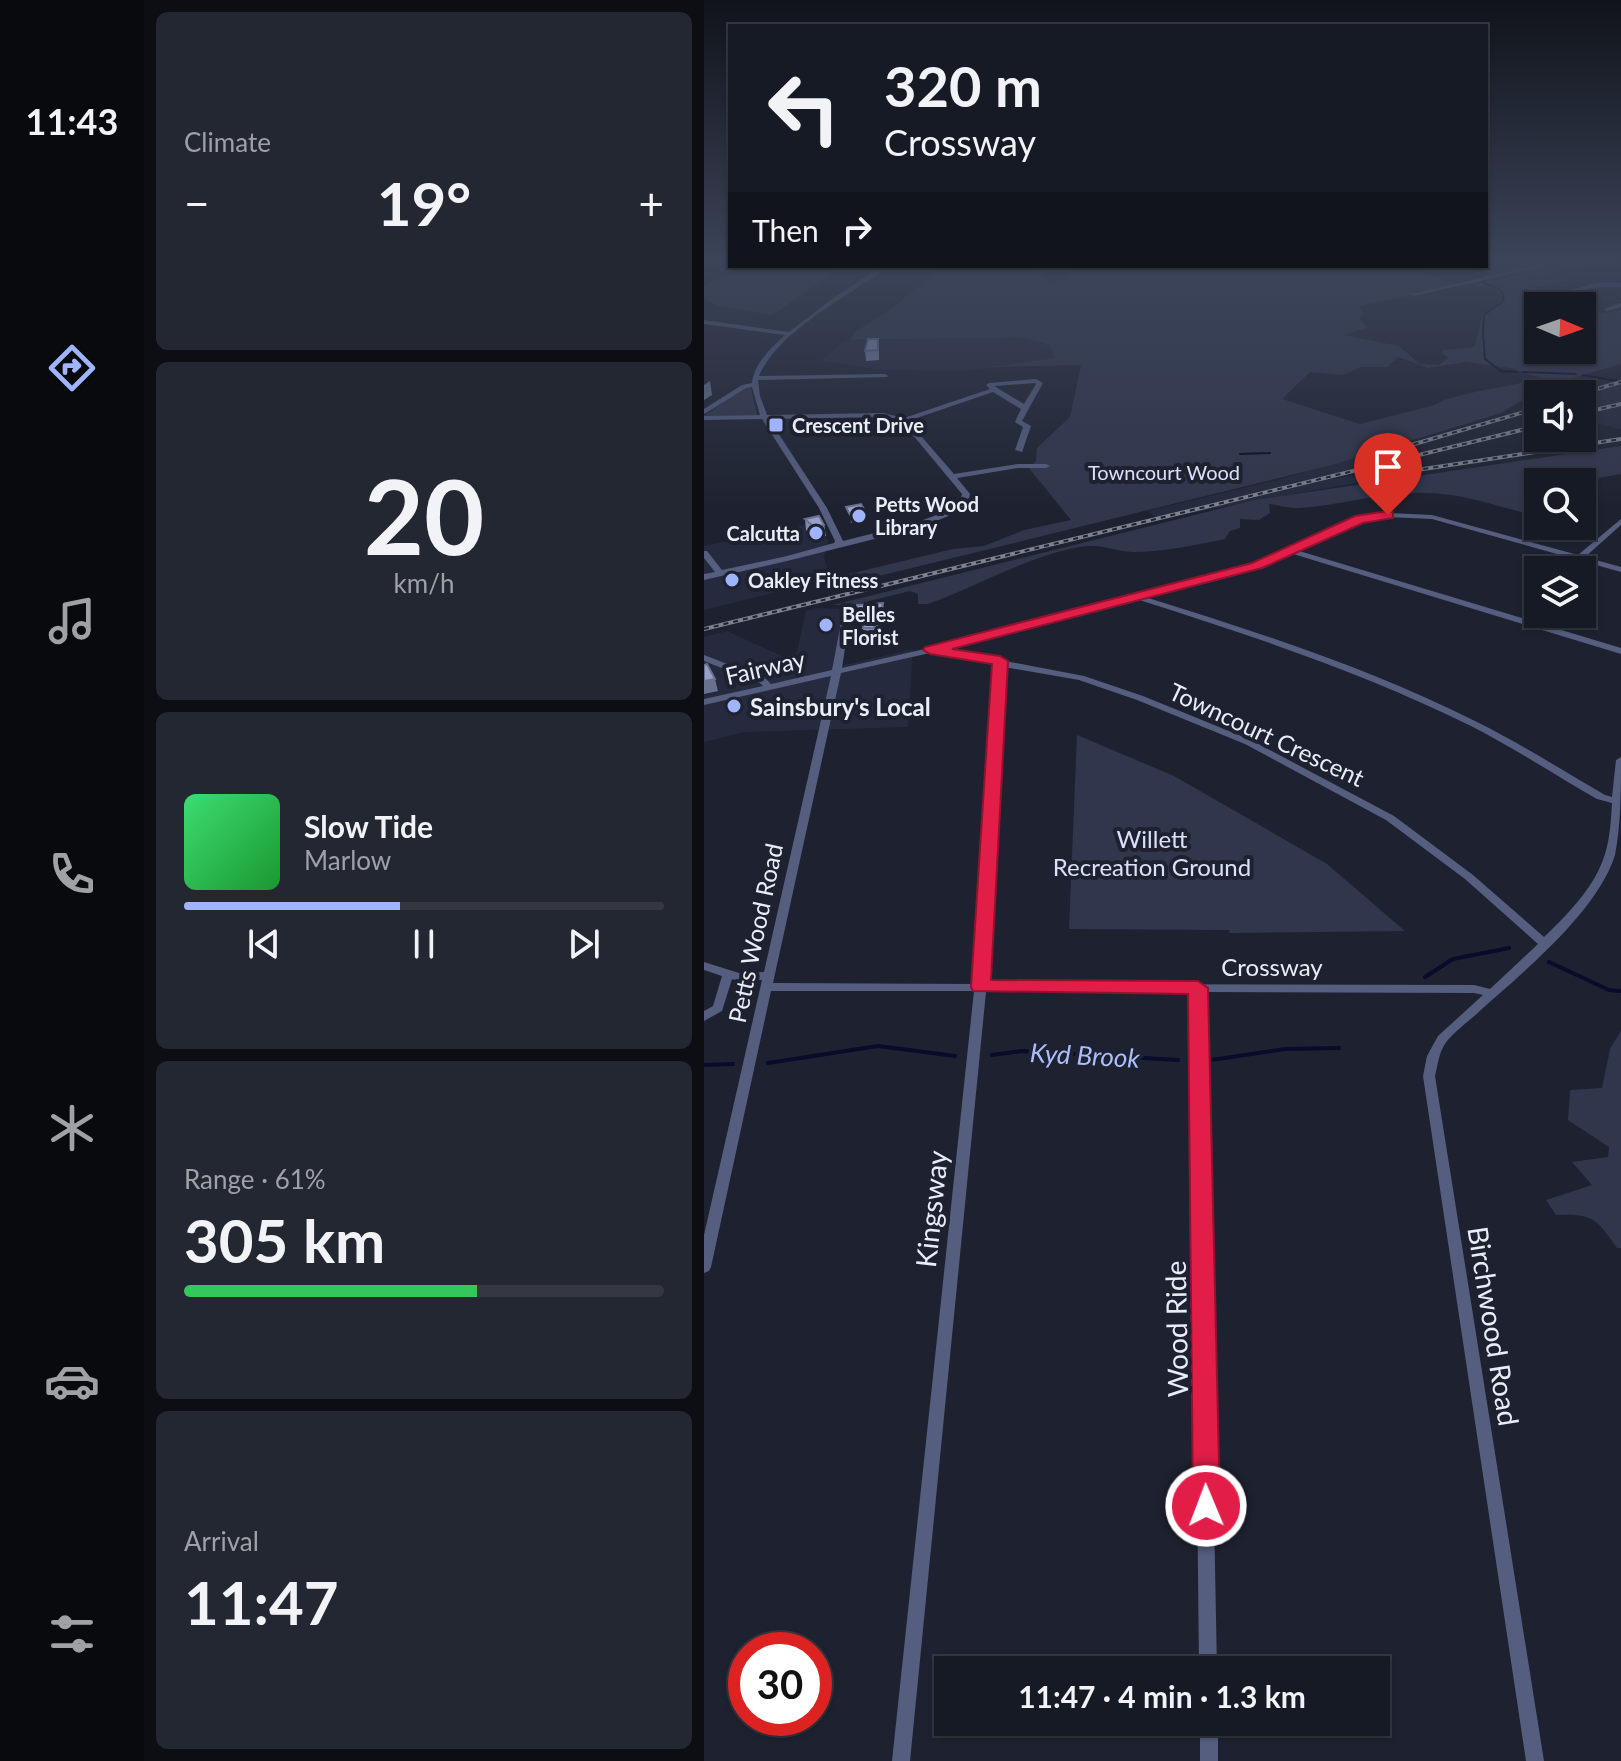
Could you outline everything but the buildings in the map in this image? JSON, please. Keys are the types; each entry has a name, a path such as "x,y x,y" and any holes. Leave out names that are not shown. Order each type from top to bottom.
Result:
{"street":[{"path":"780,344 764,358 755,381 764,417 829,520 839,541 837,545"},
{"path":"704,415 755,381 885,376"},
{"path":"1019,450 1027,426 1018,422 1040,383 989,385 1025,408"},
{"path":"704,415 883,415 904,420 994,390"},
{"path":"704,577 874,537 953,512 964,504 966,494 904,420"},
{"path":"952,477 1018,466 1046,466"},
{"name":"Fairway","path":"704,702 930,650 1257,565 1360,519 1388,515 1432,517 1573,556"},
{"path":"1582,556 1621,521"},
{"path":"1290,551 1621,651"},
{"path":"704,553 720,573"},
{"name":"Fairway","path":"1596,563 1621,570"},
{"path":"1138,597 1233,626 1351,670 1475,724 1601,797 1616,801"},
{"name":"Petts Wood Road","path":"704,1267 847,609"},
{"name":"Towncourt Crescent","path":"930,650 1081,678 1198,720 1304,769 1390,818 1441,853 1544,943"},
{"path":"704,658 763,681 769,687"},
{"name":"Kingsway","path":"901,1761 980,987 1000,661"},
{"name":"Birchwood Road","path":"1535,1761 1429,1076 1433,1056 1442,1039 1544,943 1591,892 1608,861 1615,831 1621,760"},
{"name":"Crossway","path":"704,966 767,982 980,987 1474,989 1490,993"},
{"path":"704,1017 718,1008 728,974"},
{"name":"Wood Ride","path":"1198,988 1208,1656"},
{"path":"1209,1736 1209,1761"}],"shaded area":[{"path":"840,344 1057,344 1061,363 956,371 875,369 821,361"},
{"path":"1621,379 1621,429 1596,423 1596,386"},
{"path":"1357,457 1373,468 1326,480 1379,472 1387,477 1158,519 1147,511 1282,479"},
{"path":"817,522 828,541 824,557 830,579 704,610 704,546"},
{"path":"817,608 844,609 837,667 913,649 908,727 745,732 704,742 704,637 727,631 786,658 797,652 806,611"}],"green space":[{"name":"Towncourt Wood","path":"1047,344 1390,344 1399,346 1420,364 1439,365 1448,358 1442,353 1443,350 1475,347 1476,344 1524,344 1524,364 1596,364 1596,344 1621,344 1621,364 1565,380 1533,380 1542,378 1510,368 1466,362 1428,368 1398,357 1387,367 1361,367 1343,375 1310,372 1282,399 1360,424 1435,405 1454,397 1524,382 1524,399 1501,413 1332,465 842,585 821,586 845,575 953,549 984,546 1024,530 1071,520 1029,468 1036,461 1037,448 1070,417 1081,365 990,367 1055,358"},
{"path":"745,387 751,387 757,415 704,416"},
{"path":"1621,446 1621,474 1596,478 1596,468 1524,468 1524,512 1429,493 1396,494 1300,508 1269,504 1270,513 1259,520 1240,519 1240,528 1230,531 1225,539 1144,552 1079,547 1021,565 928,604 918,604 918,594 910,591 853,605 833,605 1255,500"},
{"name":"Willett Recreation Ground","path":"1077,735 1174,776 1327,864 1405,931 1230,933 1229,930 1069,929"},
{"path":"1621,1031 1621,1248 1617,1248 1598,1224 1586,1217 1556,1215 1546,1200 1592,1185 1572,1162 1608,1157 1609,1147 1568,1120 1570,1090 1602,1088 1610,1049"}],"waterway":[{"path":"1484,344 1485,359 1501,371 1517,372"},
{"path":"1522,372 1576,374"},
{"path":"1583,375 1617,381"},
{"path":"1240,454 1270,453"},
{"name":"Kyd Brook","path":"1425,977 1453,959 1509,948"},
{"name":"Kyd Brook","path":"1549,962 1609,990 1621,991"},
{"name":"Kyd Brook","path":"768,1063 878,1046 955,1056"},
{"name":"Kyd Brook","path":"1211,1060 1285,1049 1339,1048"},
{"name":"Kyd Brook","path":"992,1055 1022,1051 1178,1060"},
{"name":"Kyd Brook","path":"704,1065 733,1064"}],"railway":[{"path":"1596,389 1621,382"},
{"path":"1596,410 1621,404"},
{"path":"1404,447 1524,412"},
{"path":"704,629 1524,429"},
{"path":"1364,478 1621,439"}],"place":[{"name":"Crescent Drive","path":"776,425"},
{"name":"Petts Wood Library","path":"859,516"},
{"name":"Calcutta","path":"816,533"},
{"name":"Oakley Fitness","path":"732,580"},
{"name":"Belles Florist","path":"826,625"},
{"name":"Sainsbury's Local","path":"734,706"}],"route":[{"path":"1206,1506 1198,988 980,987 1000,661 930,650 1257,565 1360,519 1388,515"}]}
